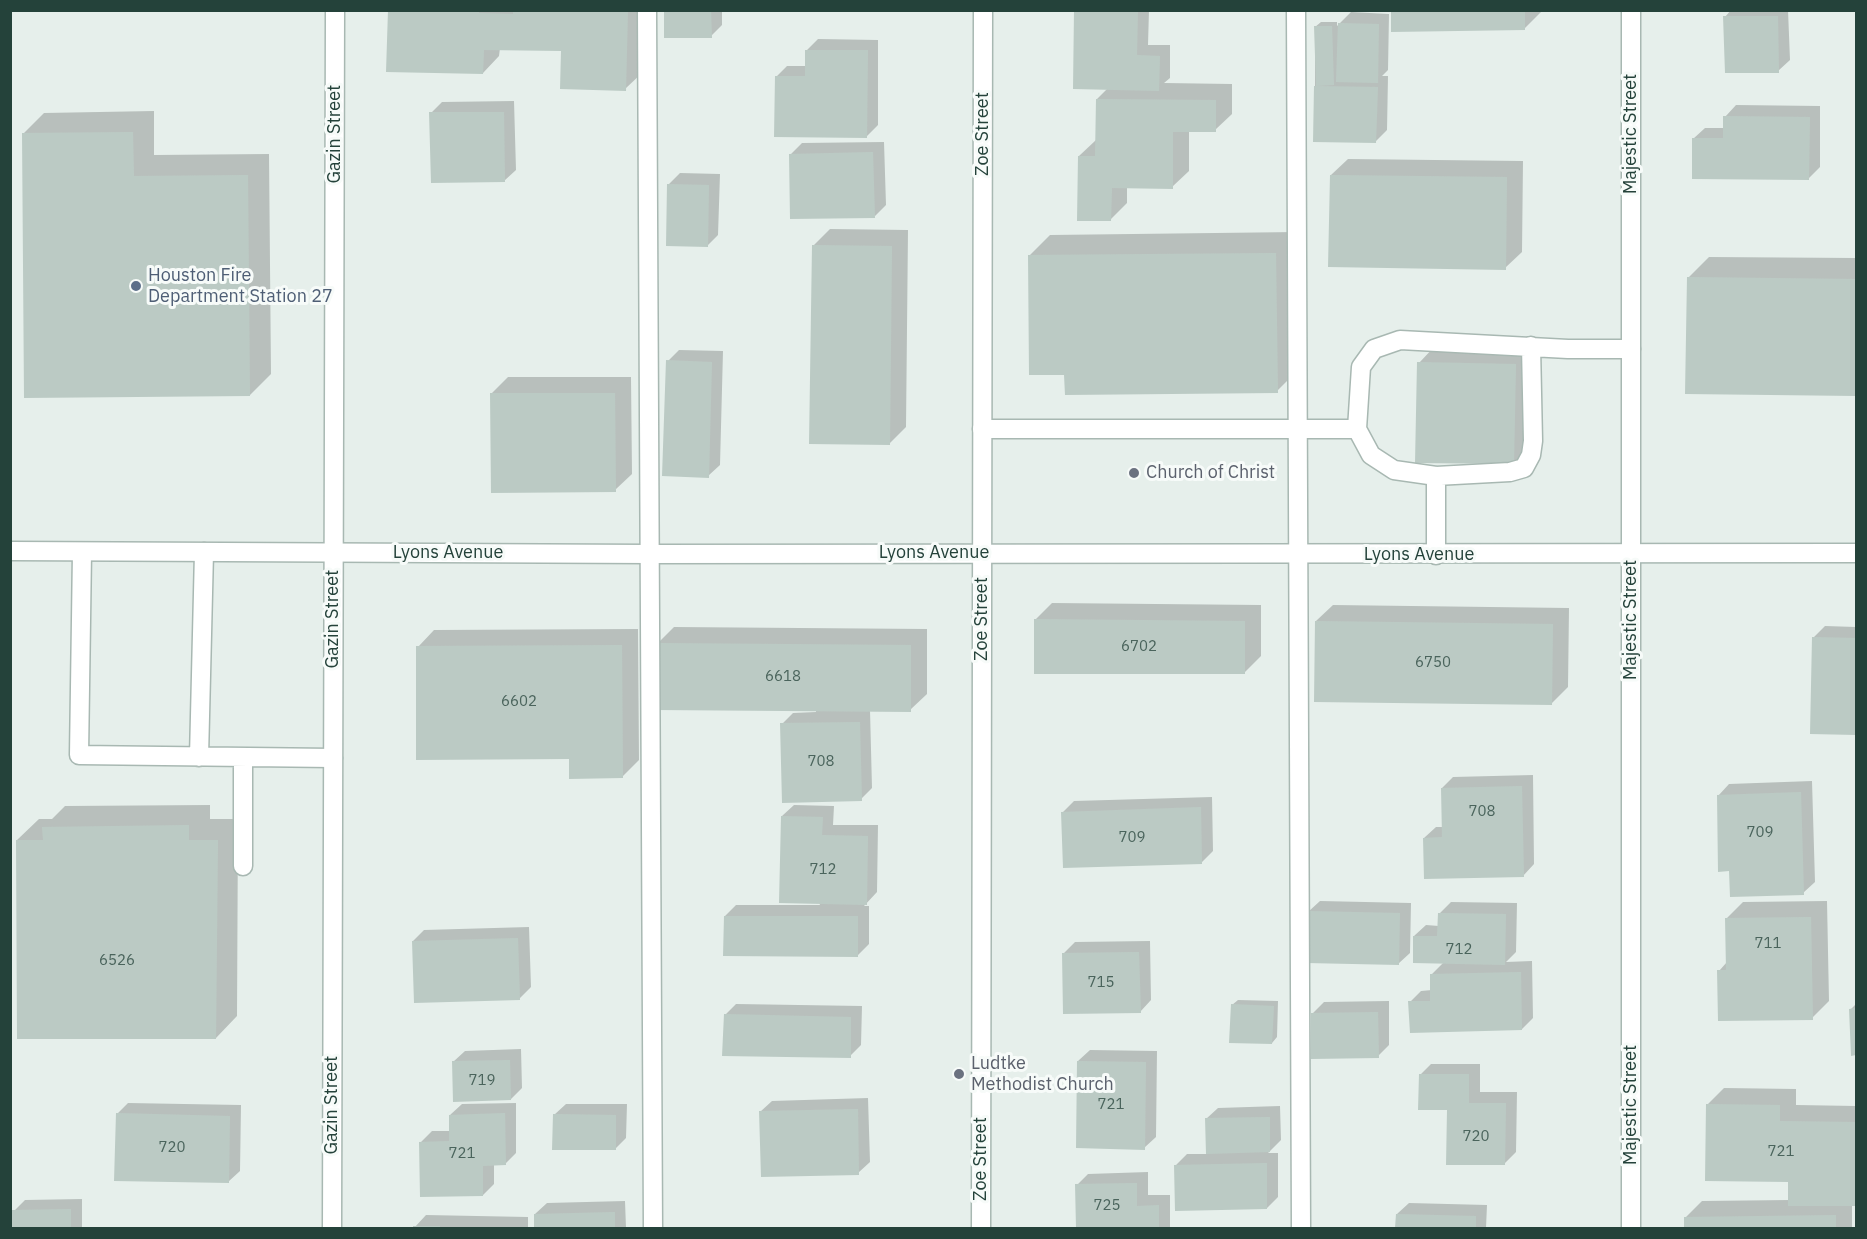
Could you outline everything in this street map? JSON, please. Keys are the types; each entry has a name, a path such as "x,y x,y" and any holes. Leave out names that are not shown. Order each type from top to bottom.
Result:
{"street":[{"name":"Gazin Street","path":"332,1228 335,10"},
{"path":"647,10 653,1228"},
{"name":"Zoe Street","path":"981,1228 983,10"},
{"path":"1296,10 1301,1228"},
{"name":"Majestic Street","path":"1631,10 1631,1228"},
{"path":"1531,346 1533,441 1531,455 1524,468 1510,472 1436,476 1394,470 1371,455 1357,429 1360,367 1374,349 1400,340 1631,349"},
{"path":"982,429 1357,429"},
{"path":"1436,476 1436,555"},
{"name":"Lyons Avenue","path":"10,551 650,554 982,552 1299,555 1857,553"},
{"path":"82,552 79,755 333,758"},
{"path":"199,757 204,552"},
{"path":"243,757 243,866"}],"building":[{"path":"388,10 479,10 479,13 513,14 513,10 628,10 626,91 560,89 561,51 484,50 483,74 386,72"},
{"path":"664,10 711,10 712,38 664,38"},
{"path":"1074,10 1138,10 1137,55 1160,56 1159,91 1073,89"},
{"path":"1391,10 1525,10 1525,30 1391,32"},
{"path":"1723,16 1778,16 1779,73 1725,73"},
{"path":"1338,23 1379,24 1378,83 1336,82"},
{"path":"1314,26 1332,26 1334,85 1316,86"},
{"path":"805,50 868,50 867,138 774,137 775,76 805,76"},
{"path":"1314,86 1378,87 1376,143 1313,142"},
{"path":"1096,99 1216,100 1216,132 1173,132 1173,189 1112,188 1111,221 1077,221 1078,156 1095,156"},
{"path":"429,112 504,112 505,182 431,183"},
{"path":"1723,116 1810,117 1809,180 1692,179 1692,138 1723,138"},
{"name":"Houston Fire Department Station 27","path":"133,132 134,176 248,175 250,396 24,398 22,133"},
{"path":"873,152 875,218 790,219 789,154"},
{"path":"1330,175 1507,177 1506,270 1328,267"},
{"path":"667,184 709,185 708,247 666,246"},
{"path":"812,245 892,246 890,445 809,444"},
{"path":"1276,253 1278,393 1065,395 1064,375 1029,375 1028,255"},
{"path":"1687,277 1856,279 1856,396 1685,394"},
{"path":"666,360 712,362 709,478 662,476"},
{"path":"1417,362 1516,364 1514,464 1415,463"},
{"path":"490,393 615,393 616,492 491,493"},
{"path":"1034,619 1245,621 1245,674 1034,674"},
{"path":"1315,621 1553,624 1552,705 1314,702"},
{"path":"1812,637 1856,638 1856,735 1810,734"},
{"path":"656,643 911,645 911,712 655,710"},
{"path":"622,645 623,778 569,779 569,759 416,760 416,646"},
{"path":"860,722 862,801 782,803 780,723"},
{"path":"1522,786 1524,877 1424,879 1423,838 1442,837 1441,788"},
{"path":"1801,792 1804,895 1730,897 1729,871 1718,872 1717,795"},
{"path":"1201,807 1202,864 1063,868 1061,812"},
{"path":"781,816 823,817 822,835 868,836 867,905 779,903"},
{"path":"189,825 189,840 218,840 216,1039 17,1039 16,840 43,840 42,827"},
{"path":"1307,911 1400,913 1399,965 1306,963"},
{"path":"1438,913 1506,914 1505,965 1413,963 1413,936 1437,936"},
{"path":"724,916 858,916 858,957 723,956"},
{"path":"1811,917 1813,1020 1718,1021 1717,970 1726,970 1725,918"},
{"path":"518,938 520,1000 414,1003 412,941"},
{"path":"1139,952 1141,1013 1063,1014 1062,953"},
{"path":"1521,972 1522,1030 1410,1033 1408,1001 1430,1001 1430,974"},
{"path":"1231,1004 1274,1006 1272,1044 1229,1043"},
{"path":"1856,1008 1856,1055 1851,1056 1849,1009"},
{"path":"1378,1012 1379,1058 1311,1059 1311,1013"},
{"path":"724,1014 851,1017 851,1058 722,1056"},
{"path":"510,1060 511,1100 453,1102 452,1061"},
{"path":"1077,1061 1146,1062 1145,1150 1076,1148"},
{"path":"1419,1074 1469,1074 1469,1103 1506,1103 1505,1165 1446,1165 1447,1110 1418,1110"},
{"path":"1706,1104 1780,1105 1780,1121 1856,1122 1856,1206 1788,1206 1788,1182 1705,1181"},
{"path":"858,1109 859,1175 761,1177 759,1111"},
{"path":"116,1113 230,1116 229,1183 114,1181"},
{"path":"505,1113 506,1165 483,1166 483,1196 420,1197 419,1142 449,1141 449,1115"},
{"path":"553,1114 616,1115 616,1150 552,1150"},
{"path":"1270,1117 1270,1152 1206,1154 1205,1118"},
{"path":"1267,1163 1267,1209 1175,1211 1174,1165"},
{"path":"1137,1183 1137,1206 1159,1205 1159,1228 1076,1228 1075,1184"},
{"path":"71,1209 71,1228 12,1228 12,1210"},
{"path":"615,1212 615,1228 534,1228 534,1214"},
{"path":"1396,1214 1476,1216 1476,1228 1395,1228"},
{"path":"1836,1215 1836,1228 1684,1228 1684,1217"},
{"path":"413,1226 440,1226 440,1228 413,1228"}],"place":[{"name":"Houston Fire Department Station 27","path":"136,286"},
{"name":"Church of Christ","path":"1134,473"},
{"name":"Ludtke Methodist Church","path":"959,1074"}]}
